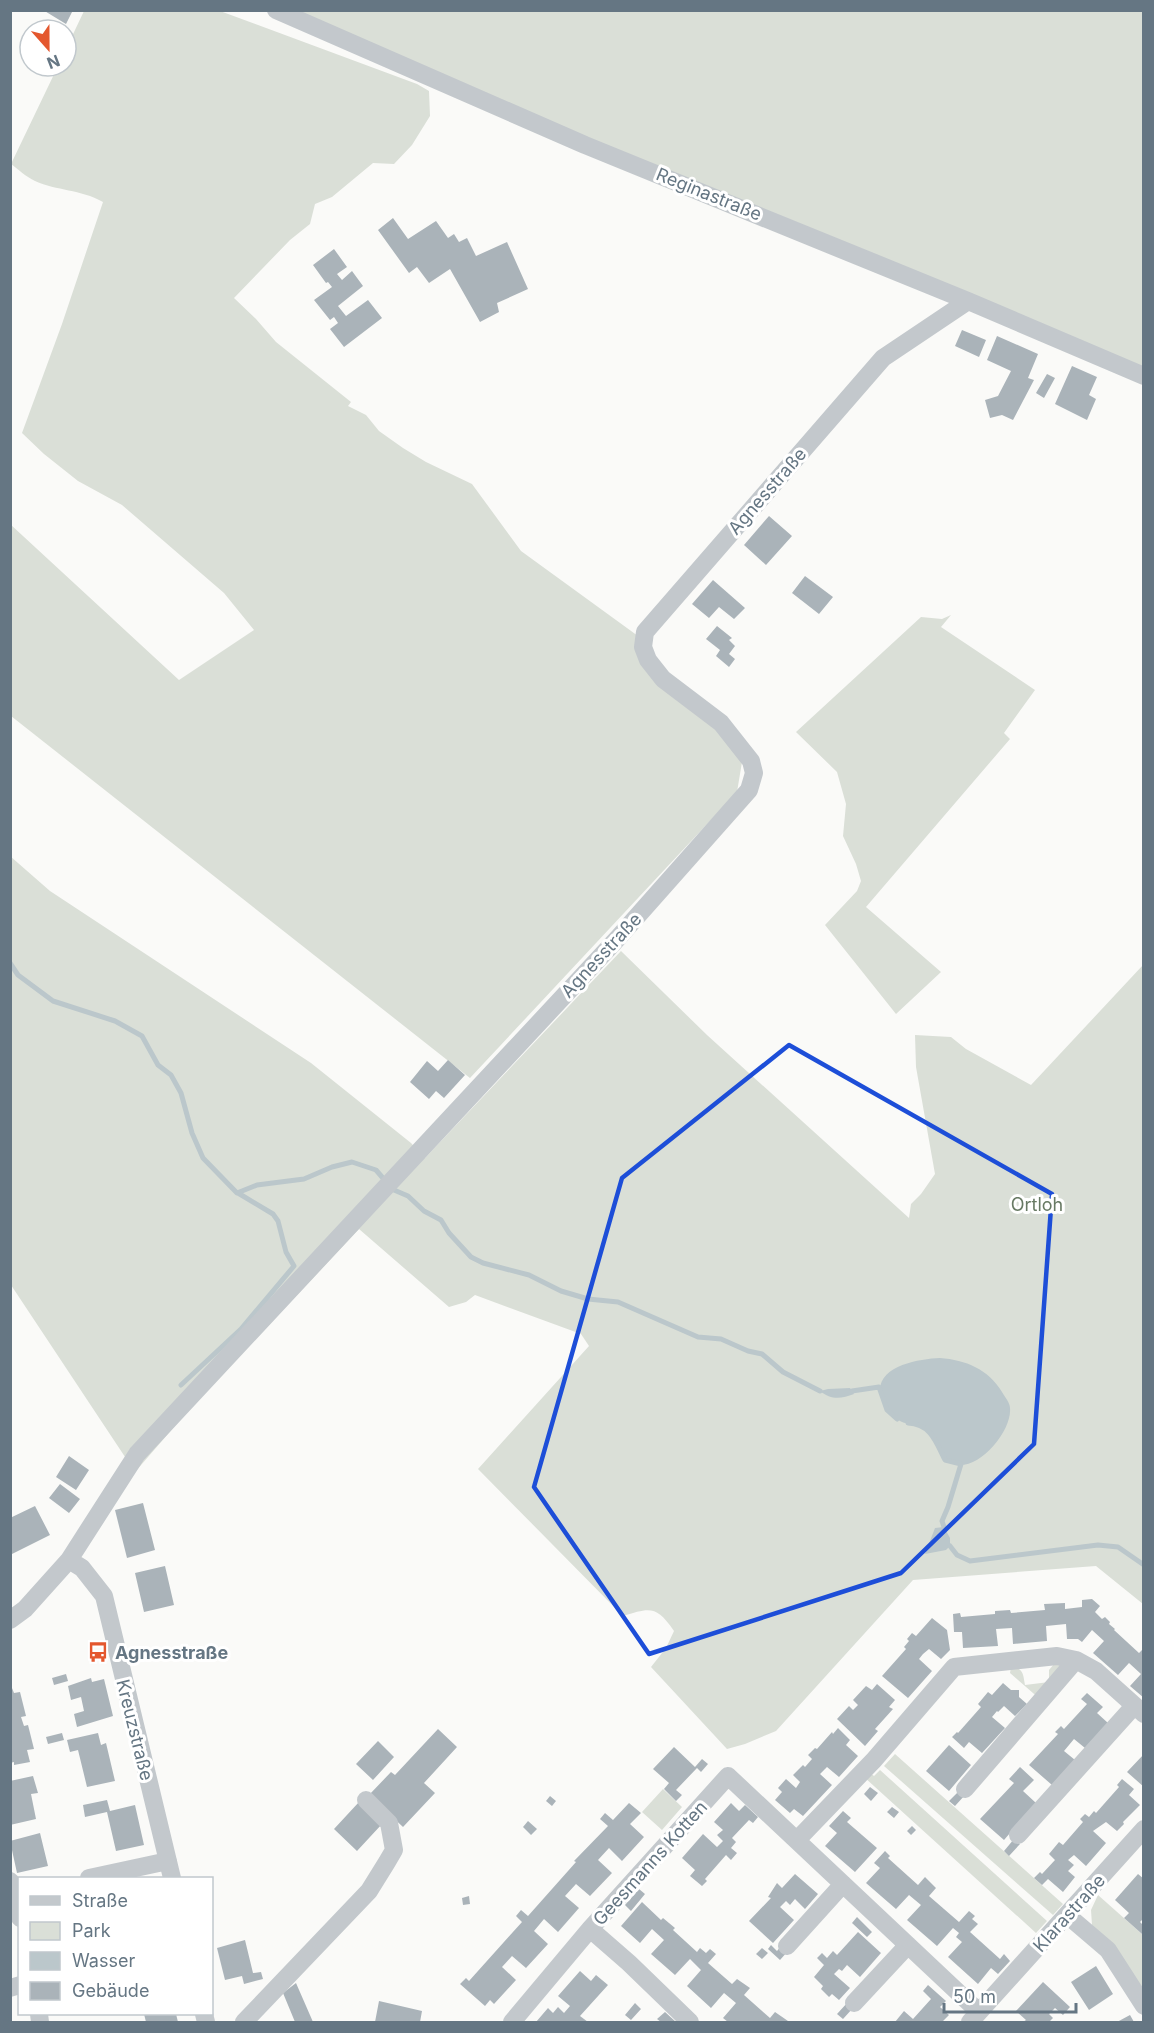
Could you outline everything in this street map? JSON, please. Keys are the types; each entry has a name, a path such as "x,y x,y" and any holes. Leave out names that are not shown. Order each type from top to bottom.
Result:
{"street":[{"name":"Reginastraße","path":"276,10 585,144 968,300 1143,376"},
{"name":"Agnesstraße","path":"10,1620 25,1609 69,1560 137,1454 616,939 749,790 754,773 751,761 721,723 663,679 648,660 643,647 645,632 883,358 968,300"},
{"name":"Kreuzstraße","path":"69,1560 82,1568 104,1596 170,1870"},
{"path":"797,1840 873,1761 954,1667 1057,1656 1076,1660 1096,1671 1139,1710 1018,1835"},
{"path":"965,1789 1076,1660"},
{"name":"Geesmanns Kotten","path":"512,2022 590,1929 728,1776 908,1945 975,2017"},
{"path":"244,2022 369,1891 394,1850 390,1823 366,1800"},
{"name":"Klarastraße","path":"975,2017 1143,1830"},
{"path":"99,1877 170,1870"},
{"path":"787,1946 843,1884"},
{"path":"14,1891 18,1909"},
{"path":"1067,1915 1108,1950 1143,2006"},
{"path":"590,1929 690,2022"},
{"path":"854,2002 908,1945"}],"highlighted area":[{"path":"789,1045 1052,1194 1034,1444 901,1573 649,1654 534,1487 622,1178"}],"green space":[{"path":"84,11 220,11 417,84 429,91 430,116 412,145 394,164 373,163 332,197 315,204 310,224 290,240 234,298 276,342 351,402 348,406 366,415 379,431 426,462 472,484 521,551 649,644 641,657 744,750 737,792 470,1078 11,716 10,524 179,680 254,630 224,593 122,505 78,481 22,433 103,202 35,181 11,164 52,78 78,78 78,24"},
{"path":"278,11 1143,11 1143,373"},
{"path":"951,615 941,627 1035,690 1004,733 1010,739 866,907 941,972 896,1014 825,925 857,891 861,881 843,836 846,804 837,772 796,732 921,617 942,619"},
{"name":"Ortloh","path":"10,856 50,891 311,1063 411,1143 425,1158 621,951 707,1035 909,1218 911,1204 935,1174 916,1067 915,1035 951,1037 966,1049 1031,1085 1143,965 1143,1604 1096,1566 913,1580 776,1731 727,1749 651,1667 666,1648 674,1631 668,1623 657,1613 646,1610 623,1616 478,1469 589,1346 581,1334 475,1295 466,1302 449,1307 359,1229 187,1412 135,1472 11,1285"},
{"path":"1054,1664 1063,1666 1041,1700 1010,1673 1011,1667 1021,1670 1025,1685 1049,1682 1049,1670"},
{"path":"895,1754 1063,1904 1053,1915 884,1766"},
{"path":"880,1770 1047,1921 1036,1933 864,1777 869,1772 874,1776"},
{"path":"663,1789 682,1807 662,1830 642,1812"},
{"path":"1098,1895 1143,1935 1143,1990 1092,1925 1091,1910"}],"water":[{"path":"940,1358 959,1361 983,1372 996,1384 1010,1406 1006,1426 994,1446 977,1460 967,1464 958,1465 945,1460 937,1441 927,1428 900,1421 889,1412 882,1400 880,1389 889,1372 908,1363"},
{"path":"850,1388 854,1394 840,1398 828,1396 820,1391 828,1389"},
{"path":"944,1527 950,1538 950,1546 946,1550 925,1554 935,1528"}],"building":[{"path":"43,10 73,10 69,18 56,18"},
{"path":"393,218 408,239 436,221 448,238 454,234 459,242 467,238 476,256 507,242 528,289 497,303 499,312 480,322 450,269 429,283 417,267 409,273 378,230"},
{"path":"334,249 347,267 337,274 342,280 352,271 363,286 338,306 346,316 368,300 382,318 344,347 330,329 338,323 334,317 330,320 314,300 332,287 328,282 326,283 313,265"},
{"path":"962,330 986,340 979,357 955,346"},
{"path":"997,336 1038,354 1028,378 1034,380 1013,420 1002,415 990,418 985,400 998,396 1011,371 987,360"},
{"path":"1072,366 1097,377 1089,395 1096,399 1087,420 1055,404"},
{"path":"1047,374 1055,378 1044,398 1036,393"},
{"path":"769,516 792,536 766,565 744,545"},
{"path":"805,576 833,597 819,614 792,593"},
{"path":"713,580 745,608 734,619 719,607 709,618 692,604"},
{"path":"717,626 732,638 729,640 735,646 729,654 735,659 729,667 716,656 720,650 706,639"},
{"path":"448,1060 465,1075 444,1098 436,1091 429,1099 410,1082 427,1061 438,1071"},
{"path":"69,1456 89,1470 76,1490 56,1477"},
{"path":"60,1484 80,1499 69,1513 49,1498"},
{"path":"143,1503 155,1550 127,1558 115,1510"},
{"path":"35,1506 50,1535 10,1555 10,1518"},
{"path":"165,1566 174,1605 144,1612 135,1573"},
{"path":"1092,1599 1100,1606 1095,1612 1102,1619 1105,1617 1114,1630 1139,1653 1144,1651 1144,1698 1130,1686 1141,1674 1129,1663 1118,1675 1093,1653 1104,1641 1092,1630 1082,1642 1078,1639 1067,1639 1066,1624 1046,1626 1047,1641 1013,1644 1012,1628 996,1629 998,1646 963,1648 962,1632 954,1632 953,1614 960,1613 961,1617 995,1614 995,1611 1010,1610 1011,1613 1045,1610 1044,1604 1065,1603 1065,1609 1082,1607 1082,1600"},
{"path":"932,1618 947,1630 950,1650 941,1659 929,1649 923,1654 919,1659 932,1671 908,1698 882,1676 906,1649 904,1647 909,1641 907,1639 912,1633 916,1636"},
{"path":"66,1674 68,1681 54,1685 52,1678"},
{"path":"91,1678 92,1682 104,1679 113,1716 77,1727 74,1714 84,1711 81,1697 71,1700 68,1686"},
{"path":"10,1683 14,1693 20,1692 26,1716 21,1717 24,1726 28,1725 34,1749 27,1750 30,1762 14,1765 14,1762 10,1763"},
{"path":"1003,1683 1011,1690 1019,1690 1019,1697 1027,1704 1015,1716 1004,1706 997,1711 992,1717 1005,1728 982,1753 969,1742 964,1748 952,1737 981,1707 978,1704 988,1692 992,1695"},
{"path":"877,1684 895,1700 889,1707 893,1709 875,1729 878,1731 865,1746 837,1719 849,1706 853,1710 858,1705 853,1700 866,1686 872,1690"},
{"path":"1087,1693 1103,1707 1097,1713 1108,1723 1085,1748 1074,1739 1064,1751 1075,1760 1052,1785 1029,1765 1058,1734 1055,1732 1061,1726 1064,1729 1087,1704 1081,1699"},
{"path":"838,1728 850,1740 846,1745 858,1756 839,1777 827,1767 820,1774 832,1785 803,1816 794,1809 790,1813 775,1800 782,1792 778,1788 786,1779 796,1788 800,1782 793,1775 803,1765 805,1767 812,1759 808,1755"},
{"path":"438,1729 457,1747 424,1783 435,1793 403,1827 369,1795 391,1772 395,1775"},
{"path":"62,1733 64,1740 48,1744 46,1737"},
{"path":"98,1733 101,1745 106,1743 115,1781 87,1787 78,1750 70,1752 67,1740"},
{"path":"378,1741 394,1757 373,1780 356,1764"},
{"path":"949,1745 971,1765 949,1791 926,1771"},
{"path":"674,1747 695,1767 702,1759 708,1764 701,1772 697,1768 676,1790 682,1795 676,1801 664,1789 669,1783 653,1769"},
{"path":"1144,1754 1144,1787 1127,1772"},
{"path":"1020,1767 1034,1780 1023,1791 1036,1803 1004,1840 980,1819 1014,1783 1009,1779"},
{"path":"33,1776 38,1793 31,1794 36,1819 10,1825 10,1781"},
{"path":"1122,1779 1134,1789 1129,1795 1140,1805 1117,1831 1106,1822 1093,1831 1106,1843 1086,1866 1074,1855 1068,1860 1074,1865 1068,1871 1075,1877 1063,1892 1048,1879 1042,1885 1034,1878 1040,1872 1042,1874 1055,1860 1049,1854 1059,1842 1063,1845 1083,1822 1080,1819 1085,1814 1089,1817 1094,1811 1096,1813 1119,1787 1117,1785"},
{"path":"870,1787 878,1793 871,1801 864,1794"},
{"path":"960,1790 965,1795 955,1806 949,1801"},
{"path":"550,1796 556,1801 552,1806 546,1801"},
{"path":"107,1800 110,1811 135,1805 144,1845 116,1851 107,1812 85,1817 83,1805"},
{"path":"359,1802 382,1824 357,1851 334,1829"},
{"path":"629,1803 641,1813 630,1824 644,1837 622,1861 609,1848 598,1860 612,1873 590,1896 576,1884 565,1896 579,1908 558,1932 544,1919 534,1931 548,1944 526,1968 512,1956 502,1967 516,1980 494,2004 490,2000 485,2006 460,1984 466,1978 469,1981 522,1922 516,1916 521,1910 528,1916 576,1862 574,1861 608,1826 600,1819 605,1813 613,1820"},
{"path":"731,1803 739,1811 745,1805 758,1817 753,1823 749,1820 732,1838 736,1842 731,1848 737,1853 731,1860 726,1855 705,1879 707,1881 702,1886 690,1876 695,1870 682,1858 703,1834 717,1847 723,1841 717,1835 723,1830 714,1822"},
{"path":"892,1807 899,1812 894,1818 887,1812"},
{"path":"843,1811 851,1818 847,1822 877,1848 855,1872 825,1846 837,1833 829,1826"},
{"path":"528,1821 537,1829 531,1835 523,1827"},
{"path":"912,1826 916,1830 911,1835 907,1831"},
{"path":"40,1833 48,1866 17,1873 10,1841"},
{"path":"1014,1839 1020,1844 1009,1856 1004,1851"},
{"path":"885,1851 890,1856 888,1858 918,1885 925,1877 936,1888 929,1896 959,1922 969,1911 975,1916 972,1919 978,1924 970,1932 1000,1959 1004,1954 1010,1961 998,1974 991,1968 978,1984 948,1957 962,1942 956,1937 959,1933 953,1928 937,1946 907,1920 921,1905 909,1895 896,1909 866,1883 880,1868 874,1863"},
{"path":"795,1874 818,1894 805,1909 795,1899 790,1905 786,1901 780,1907 794,1920 773,1943 749,1921 771,1898 768,1897 777,1883 782,1888"},
{"path":"1138,1874 1144,1879 1144,1918 1140,1922 1144,1926 1142,1934 1124,1918 1129,1913 1115,1900"},
{"path":"639,1889 645,1894 631,1911 625,1905"},
{"path":"469,1896 470,1904 463,1905 462,1898"},
{"path":"642,1902 661,1920 663,1918 675,1928 673,1930 697,1952 700,1948 706,1953 710,1949 716,1954 708,1963 732,1984 737,1979 750,1988 744,1995 770,2018 775,2012 788,2021 728,2022 723,2018 736,2003 724,1993 711,2008 687,1986 701,1970 690,1959 675,1975 651,1954 664,1940 652,1929 640,1943 621,1926"},
{"path":"857,1917 872,1932 867,1937 852,1923"},
{"path":"858,1932 881,1953 860,1977 847,1965 842,1971 839,1969 834,1974 850,1988 839,2000 832,1994 829,1997 814,1977 824,1965 817,1958 822,1953 827,1958 833,1951 837,1955"},
{"path":"245,1940 253,1973 261,1972 263,1979 244,1984 242,1976 225,1980 217,1948"},
{"path":"771,1945 777,1951 782,1945 788,1951 780,1960 768,1949"},
{"path":"762,1948 768,1953 762,1959 756,1954"},
{"path":"1096,1966 1113,1994 1089,2010 1071,1982"},
{"path":"580,1971 591,1981 596,1975 608,1985 580,2016 588,2022 536,2022 548,2008 553,2013 558,2007 564,2013 570,2006 558,1996"},
{"path":"1043,1982 1070,2007 1063,2015 1055,2008 1049,2014 1053,2018 1049,2022 1023,2022 1026,2020 1016,2011"},
{"path":"296,1983 313,2022 295,2022 283,1993"},
{"path":"928,1985 946,2001 940,2007 949,2015 942,2022 895,2022 904,2011 913,2019 931,1999 923,1991"},
{"path":"379,2001 422,2011 420,2022 375,2022"},
{"path":"848,2002 853,2008 843,2019 837,2014"},
{"path":"635,2003 641,2009 631,2020 625,2015"},
{"path":"665,2012 676,2022 661,2022 657,2019"},
{"path":"144,2015 176,2015 178,2022 146,2022"},
{"path":"1130,2015 1134,2022 1117,2022"}],"waterway":[{"path":"10,963 18,975 53,1001 115,1021 142,1036 158,1065 171,1075 181,1093 192,1133 203,1158 237,1193 257,1185 304,1179 332,1167 352,1162 376,1170 382,1177"},
{"path":"394,1190 408,1196 424,1211 441,1220 449,1233 471,1257 483,1263 529,1275 561,1291 588,1299 618,1302 698,1337 721,1339 748,1351 762,1354 783,1372 820,1391"},
{"path":"181,1385 241,1329 294,1266 286,1252 278,1221 273,1214 238,1193"},
{"path":"852,1391 879,1387 887,1410 897,1419"},
{"path":"908,1423 916,1424 927,1430 945,1460 961,1464 942,1521 944,1527"},
{"path":"950,1546 957,1555 970,1561 1098,1545 1118,1547 1144,1565"}],"place":[{"name":"Agnesstraße","path":"98,1652"}]}
